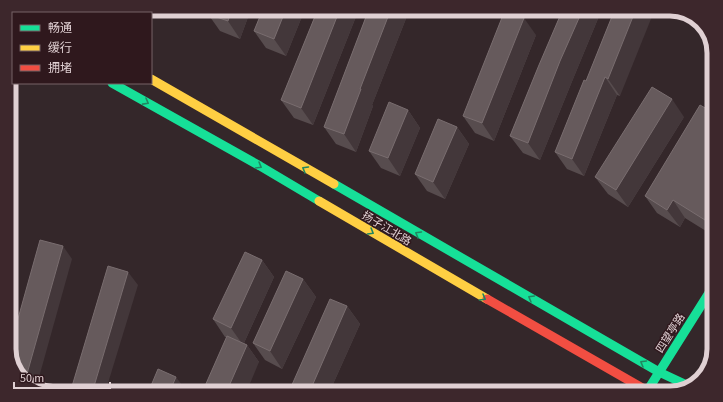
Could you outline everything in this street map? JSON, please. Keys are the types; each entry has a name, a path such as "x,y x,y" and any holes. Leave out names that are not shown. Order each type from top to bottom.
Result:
{"main road":[{"name":"扬子江北路","path":"152,81 659,372 683,383"},
{"name":"扬子江北路","path":"114,84 260,166 409,255 638,386"},
{"name":"四望亭路","path":"651,386 707,295"}],"building":[{"path":"214,16 230,16 228,21"},
{"path":"260,16 283,16 274,39 254,31"},
{"path":"315,16 337,16 301,108 281,100"},
{"path":"366,16 388,16 344,134 324,127"},
{"path":"503,16 519,16 524,18 482,123 463,116"},
{"path":"560,16 580,16 560,61 528,143 510,136"},
{"path":"612,16 633,16 608,79 605,77 572,159 555,152 584,80 586,81"},
{"path":"652,87 672,99 616,190 595,177"},
{"path":"389,102 408,110 388,158 369,151"},
{"path":"700,105 707,109 707,216 705,220 673,200 667,210 645,196"},
{"path":"438,119 457,127 433,182 415,174"},
{"path":"40,240 63,246 27,375 21,368 17,359 16,326"},
{"path":"245,252 262,260 231,328 213,319"},
{"path":"108,266 128,272 94,386 72,386"},
{"path":"286,271 303,279 270,351 253,343"},
{"path":"330,299 347,306 312,386 291,386"},
{"path":"227,336 247,345 229,386 205,386"},
{"path":"158,369 176,377 172,386 151,386"}],"traffic: fast":[{"path":"114,84 319,201"},
{"path":"334,184 659,372 683,383"},
{"path":"650,386 707,296"}],"traffic: slow":[{"path":"152,80 334,184"},
{"path":"319,201 487,299"}],"traffic: jam":[{"path":"487,299 639,386"}]}
